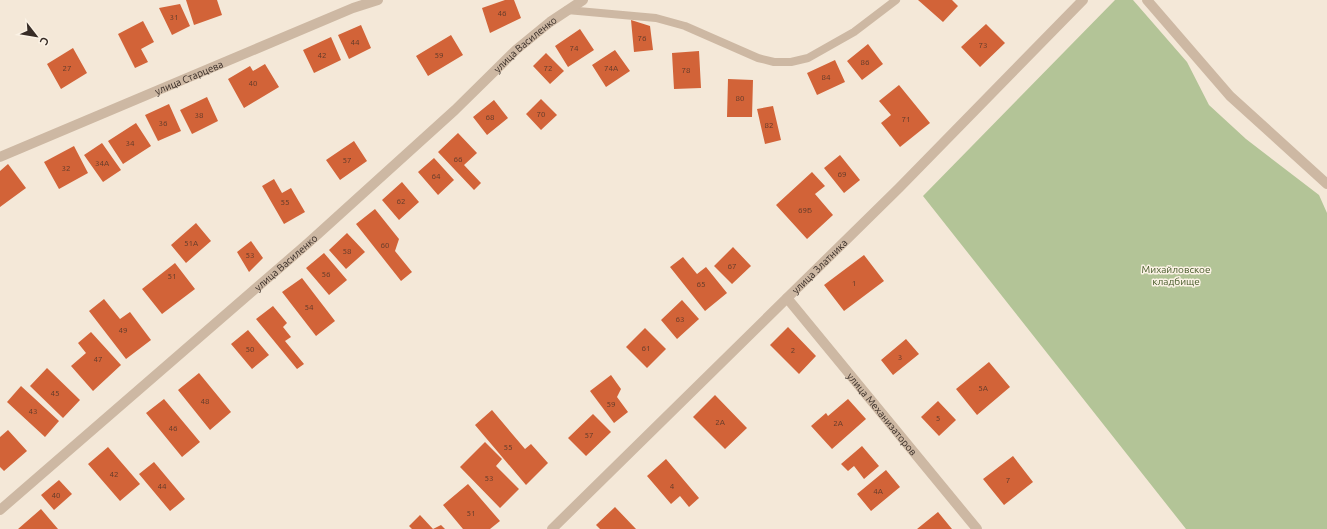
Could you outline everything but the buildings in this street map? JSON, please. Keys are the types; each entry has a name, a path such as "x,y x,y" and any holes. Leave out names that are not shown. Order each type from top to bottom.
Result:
{"street":[{"name":"улица Старцева","path":"0,157 353,8 378,0"},
{"name":"улица Василенко","path":"0,510 307,244 455,110 517,49 550,22 583,0"},
{"name":"улица Златника","path":"552,529 899,188 1083,0"},
{"path":"1148,0 1230,96 1327,184"},
{"name":"улица Механизаторов","path":"787,298 977,529"}],"lane":[{"name":"улица Василенко","path":"567,10 656,18 685,26 758,58 774,62 790,62 808,58 854,32 896,0"}],"green space":[{"name":"Михайловское кладбище","path":"1115,0 1133,0 1187,62 1209,105 1246,139 1319,195 1327,213 1327,529 1186,529 923,196"}]}
